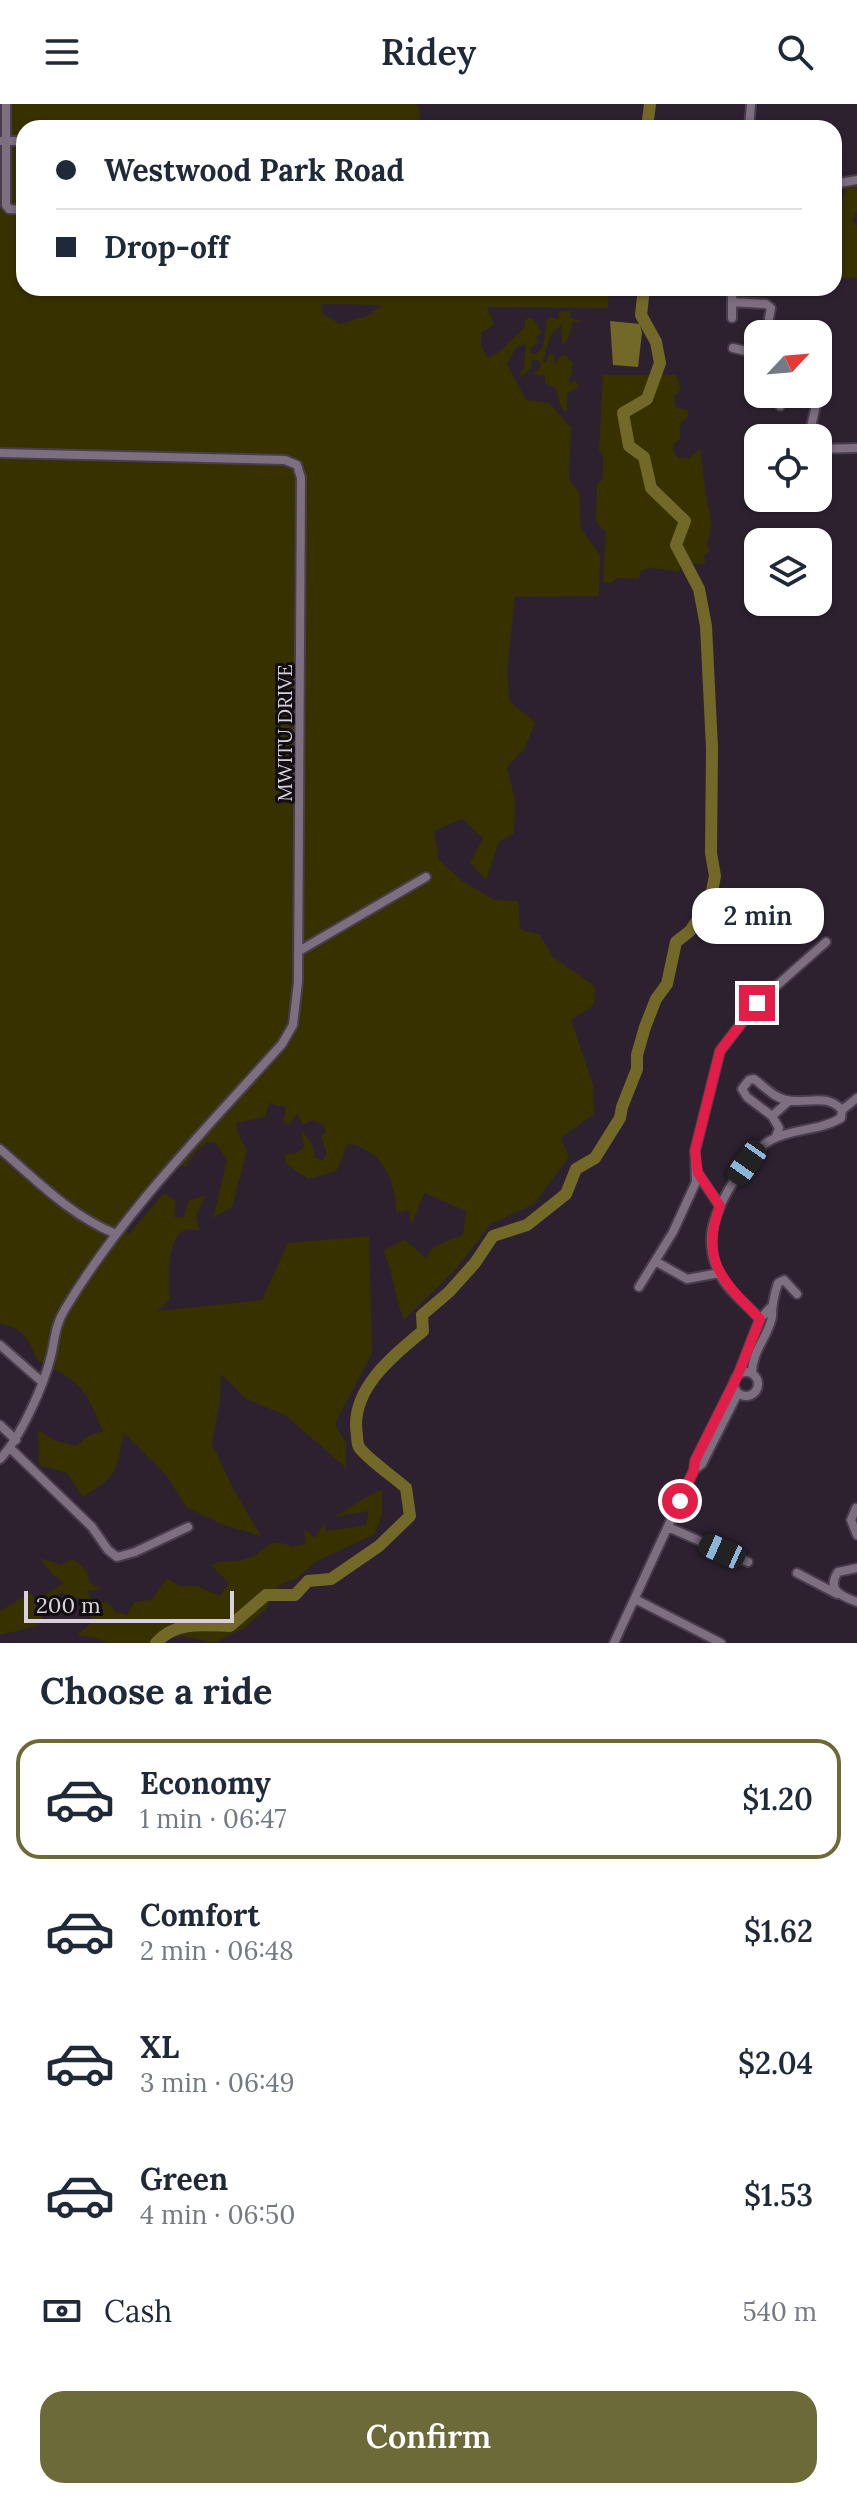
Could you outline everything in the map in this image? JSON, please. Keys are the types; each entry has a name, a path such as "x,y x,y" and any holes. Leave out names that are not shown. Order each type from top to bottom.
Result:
{"street":[{"path":"6,104 3,141 6,205 9,209 16,209"},
{"path":"732,296 732,318"},
{"path":"732,302 766,304 771,308 769,318"},
{"path":"733,348 744,351"},
{"path":"832,449 857,448"},
{"name":"MWITU DRIVE","path":"0,453 285,460 294,462 300,470 299,951 293,1025 282,1044 180,1157 116,1234 62,1313 54,1334 51,1358 23,1427 0,1459"},
{"path":"299,951 426,877"},
{"path":"639,1287 693,1190 698,1173 695,1151 720,1051 757,1003 826,942"},
{"path":"776,1137 779,1128 772,1116 747,1097 742,1089 749,1080 754,1079 768,1092 789,1101 829,1100 842,1110"},
{"path":"757,1104 768,1092"},
{"path":"760,1319 719,1273 713,1256 712,1233 720,1206 747,1163 765,1143 776,1137 831,1124 841,1118 842,1110 857,1098"},
{"path":"772,1116 789,1101"},
{"path":"0,1149 57,1198 95,1224 116,1234"},
{"path":"698,1173 720,1206"},
{"path":"655,1261 687,1279 719,1273"},
{"path":"614,1643 694,1470 695,1461 736,1379 760,1319 770,1308 778,1283 784,1280 797,1294"},
{"path":"738,1393 748,1397 757,1391 758,1381 752,1373 755,1352 772,1316 770,1308"},
{"path":"0,1345 41,1381"},
{"path":"736,1379 743,1372 752,1373"},
{"path":"694,1470 702,1464 738,1393 736,1379"},
{"path":"0,1425 13,1444 117,1557 135,1552 188,1527"},
{"path":"856,1508 851,1520 857,1535"},
{"path":"668,1527 748,1562"},
{"path":"838,1595 833,1579 838,1572 857,1568"},
{"path":"797,1573 857,1602"},
{"path":"635,1599 721,1643"}],"shaded area":[{"path":"0,104 415,104 419,106 420,120 16,120 16,296 608,296 608,308 487,307 494,325 481,333 481,347 488,358 499,352 525,327 525,320 529,318 534,320 542,333 536,337 539,343 530,349 531,353 536,354 543,347 547,320 551,317 558,319 559,312 571,311 570,318 584,322 573,322 568,339 562,345 561,325 550,336 543,361 546,363 549,354 554,354 555,366 559,358 565,355 573,363 569,384 575,380 579,386 567,394 567,413 561,407 556,389 545,383 545,375 532,373 539,370 541,364 538,360 531,360 532,366 522,377 519,374 524,368 526,343 516,348 507,364 526,400 549,403 571,427 569,480 579,491 581,529 600,555 599,596 515,597 507,673 510,702 535,722 525,748 507,767 515,800 514,833 499,842 486,880 470,863 483,838 462,819 434,831 439,860 461,880 494,900 518,901 520,929 540,935 553,957 595,986 594,1005 571,1020 593,1085 594,1114 561,1138 569,1157 534,1204 491,1224 455,1270 404,1320 383,1250 405,1240 426,1258 433,1247 463,1235 466,1211 424,1193 411,1226 409,1210 396,1213 394,1190 385,1168 370,1152 348,1144 336,1171 308,1179 286,1164 285,1154 294,1154 304,1147 301,1130 312,1143 315,1158 322,1160 327,1154 321,1136 326,1133 324,1126 314,1120 303,1125 297,1113 289,1125 283,1122 286,1107 269,1103 265,1117 236,1123 247,1150 232,1207 213,1218 227,1160 216,1143 207,1142 186,1166 163,1167 119,1221 129,1234 164,1193 176,1201 174,1217 184,1217 189,1200 206,1196 196,1215 199,1230 185,1230 174,1241 170,1261 170,1300 157,1311 262,1300 288,1243 369,1236 372,1353 335,1424 346,1443 346,1468 285,1415 246,1399 221,1374 212,1444 261,1536 221,1524 186,1507 166,1475 124,1433 114,1471 104,1483 83,1497 67,1473 39,1465 38,1430 54,1440 76,1446 88,1436 103,1431 80,1387 64,1374 37,1360 28,1341 8,1326 0,1324","holes":["322,304 383,305 367,316 340,324 323,314"]},
{"path":"857,173 857,211 852,220 857,226 857,278 842,277 842,205 850,176"},
{"path":"610,321 640,324 642,333 638,367 613,365"},
{"path":"603,375 676,375 681,389 674,396 675,407 688,410 688,417 680,424 680,439 673,445 674,453 679,458 689,458 700,449 711,521 707,544 710,551 704,555 705,564 680,563 679,572 652,568 640,571 639,579 616,578 611,583 603,583 606,532 596,522 597,484 603,478 603,457 599,450"},
{"path":"382,1490 382,1514 375,1534 317,1561 296,1579 278,1586 265,1610 246,1627 214,1643 183,1636 147,1639 155,1643 108,1643 77,1635 93,1621 81,1599 61,1592 47,1606 37,1626 0,1635 0,1611 30,1593 37,1600 64,1583 52,1574 40,1558 61,1565 73,1559 87,1571 89,1582 101,1589 87,1591 93,1603 107,1602 116,1612 127,1615 134,1602 151,1600 167,1578 179,1586 197,1586 220,1596 229,1583 211,1565 249,1558 271,1544 283,1543 292,1547 306,1544 304,1529 315,1538 324,1523 326,1531 366,1525 369,1511 333,1517"}],"waterway":[{"path":"648,120 650,104"},
{"path":"156,1643 181,1628 230,1626 266,1595 295,1595 308,1581 331,1579 379,1546 410,1516 406,1488 359,1446 356,1419 366,1389 386,1363 423,1331 422,1315 449,1292 475,1263 493,1236 527,1225 566,1194 576,1169 595,1158 620,1118 637,1069 637,1055 645,1027 656,999 667,984 676,942 690,931 710,901 715,876 711,853 712,748 706,626 699,589 676,545 685,521 651,488 644,457 629,446 623,413 647,399 660,363 656,342 641,315 643,296"}],"route":[{"path":"680,1501 760,1319 719,1273 713,1256 712,1233 720,1206 698,1173 695,1160 720,1051 757,1003"}]}
